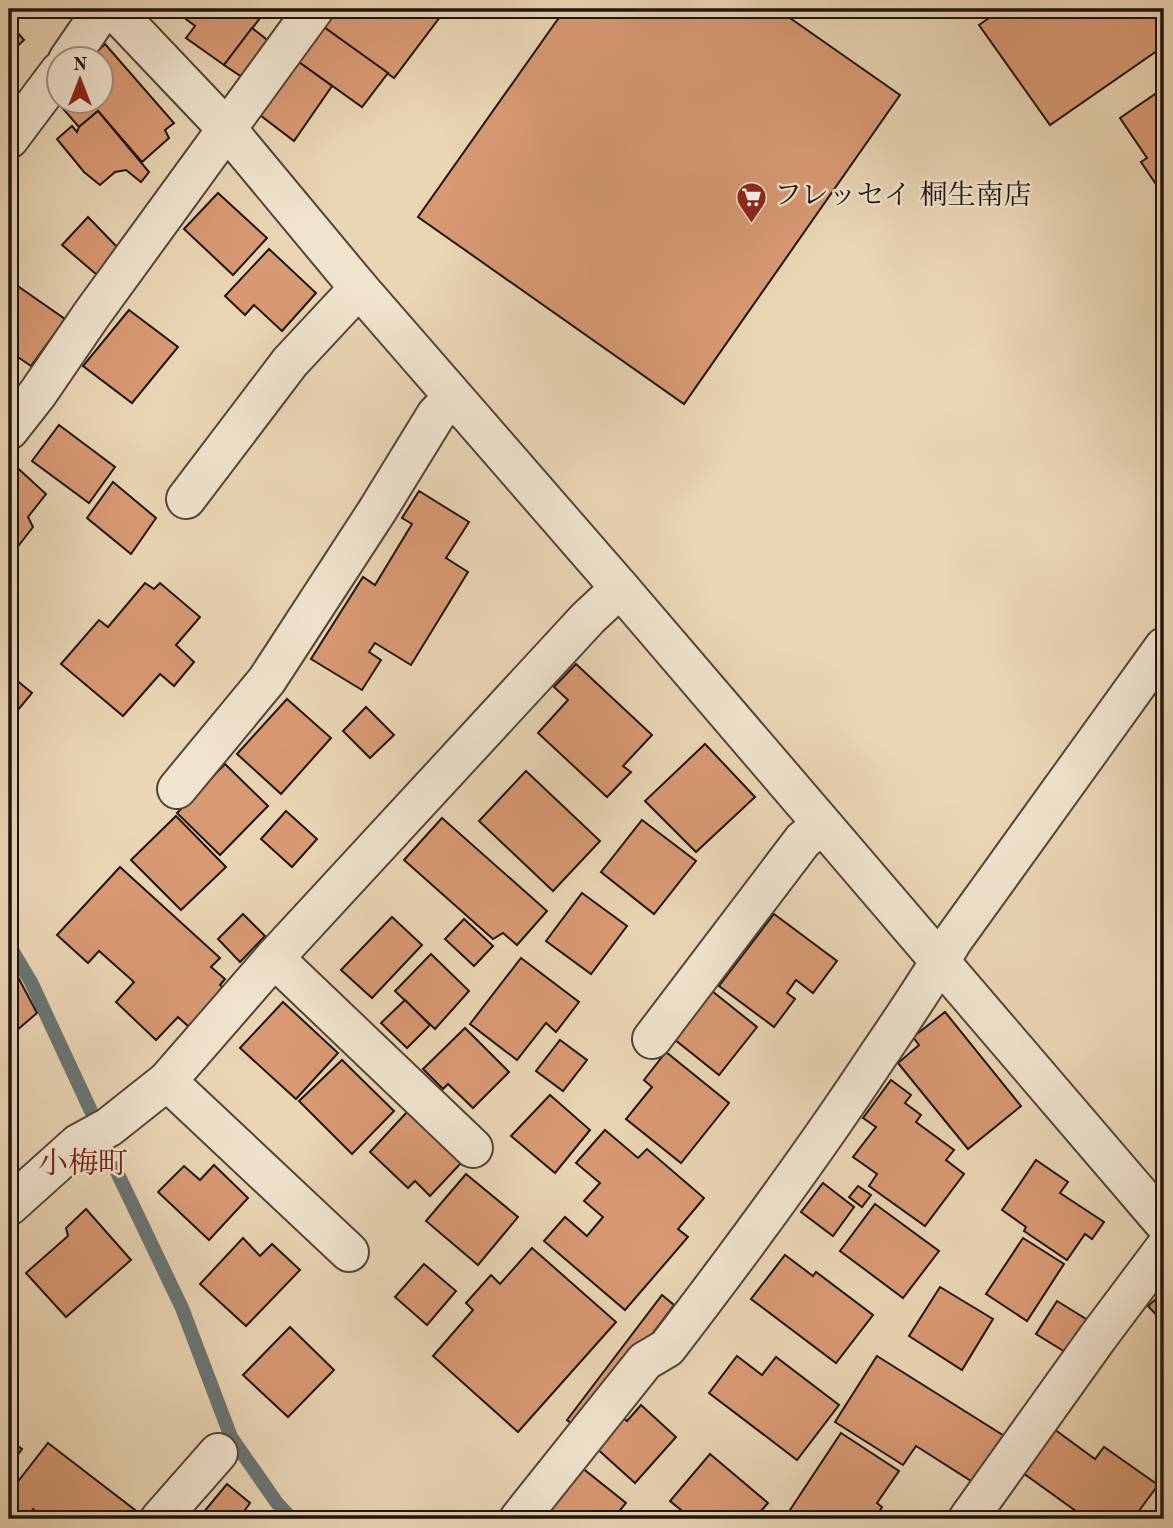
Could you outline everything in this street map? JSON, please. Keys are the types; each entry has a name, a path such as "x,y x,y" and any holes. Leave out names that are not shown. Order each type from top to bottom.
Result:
{"street":[{"path":"78,46 103,9"},
{"path":"113,9 226,128 359,288 1164,1223"},
{"path":"9,430 314,9"},
{"path":"9,139 46,90"},
{"path":"186,499 290,362 359,288"},
{"path":"177,789 267,680 436,415 453,397"},
{"path":"9,1206 78,1144 109,1126 167,1081 274,958 588,618 620,588"},
{"path":"519,1519 645,1361 667,1348 762,1224 953,940 1164,647"},
{"path":"652,1039 803,840 822,825"},
{"path":"274,958 473,1148"},
{"path":"167,1081 349,1252"},
{"path":"968,1519 1164,1249"},
{"path":"160,1519 218,1453"}],"building":[{"path":"173,9 267,9 224,65 186,38 195,26"},
{"path":"333,9 446,9 394,78 321,25"},
{"path":"565,9 777,9 900,95 684,404 418,217"},
{"path":"1002,9 1164,9 1164,46 1050,125 979,25"},
{"path":"9,23 24,40 9,54"},
{"path":"321,25 388,73 362,107 296,60"},
{"path":"252,28 275,46 251,83 224,65"},
{"path":"116,57 174,123 165,130 169,138 142,162 102,116 116,116"},
{"path":"296,60 332,86 294,141 252,109"},
{"path":"1164,88 1164,196 1141,162 1147,158 1120,118"},
{"path":"69,116 92,116 79,127"},
{"path":"92,116 102,116 149,172 141,182 126,170 115,172 100,185 84,172 57,139 72,126 77,132"},
{"path":"218,193 267,238 233,275 184,229"},
{"path":"88,217 121,251 97,275 62,245"},
{"path":"269,249 316,293 282,331 254,305 245,315 225,296"},
{"path":"9,280 65,319 31,366 9,351"},
{"path":"129,310 178,347 132,403 83,366"},
{"path":"59,425 115,467 89,503 32,461"},
{"path":"10,461 46,494 28,517 33,527 9,558"},
{"path":"113,482 156,518 131,554 87,518"},
{"path":"419,491 469,522 446,558 468,572 411,665 375,643 369,652 381,660 362,690 311,659 363,577 375,585 412,524 402,518"},
{"path":"145,583 154,589 160,583 200,617 176,645 194,662 174,686 160,674 123,716 61,664 99,620 108,627"},
{"path":"576,664 652,735 623,766 631,772 607,797 538,733 568,700 554,687"},
{"path":"9,674 32,693 9,721"},
{"path":"287,699 331,738 281,794 237,754"},
{"path":"366,707 394,735 370,758 343,731"},
{"path":"705,744 755,797 696,852 645,801"},
{"path":"225,764 268,806 220,855 177,813"},
{"path":"526,771 600,841 553,891 479,821"},
{"path":"286,811 317,839 292,867 261,839"},
{"path":"176,816 226,867 181,910 131,860"},
{"path":"442,818 547,911 517,945 503,933 493,939 404,860"},
{"path":"642,820 696,861 654,914 601,872"},
{"path":"120,867 220,958 211,967 225,979 220,985 224,989 189,1027 178,1017 156,1040 116,1002 134,982 99,951 88,963 57,935"},
{"path":"582,893 627,926 591,974 546,941"},
{"path":"243,914 265,936 240,962 218,939"},
{"path":"774,914 837,961 813,993 796,980 787,993 795,999 774,1027 719,986"},
{"path":"392,917 422,945 372,998 341,970"},
{"path":"464,919 493,946 474,966 445,939"},
{"path":"431,954 469,991 435,1029 395,991"},
{"path":"521,958 579,1002 556,1032 546,1023 517,1060 470,1024"},
{"path":"9,960 37,1013 9,1037"},
{"path":"712,991 757,1027 719,1075 674,1039"},
{"path":"405,1000 430,1025 407,1048 381,1023"},
{"path":"283,1002 338,1053 296,1099 240,1048"},
{"path":"945,1012 1021,1106 968,1149 898,1063 919,1045 913,1037"},
{"path":"465,1028 509,1072 473,1108 448,1084 443,1089 423,1069"},
{"path":"560,1040 587,1060 563,1091 536,1071"},
{"path":"666,1052 729,1103 681,1163 626,1119 652,1087 644,1080"},
{"path":"342,1060 394,1111 352,1154 299,1101"},
{"path":"891,1080 911,1095 905,1103 921,1115 916,1122 954,1150 946,1160 964,1174 925,1226 869,1186 877,1174 853,1157 876,1127 863,1118"},
{"path":"550,1095 590,1130 555,1173 511,1136"},
{"path":"407,1112 461,1163 430,1196 415,1181 408,1188 370,1152"},
{"path":"605,1130 638,1158 647,1149 704,1198 678,1229 688,1237 625,1310 544,1241 565,1217 587,1236 603,1217 584,1201 600,1183 576,1163"},
{"path":"1036,1160 1068,1182 1060,1193 1104,1222 1092,1239 1085,1234 1067,1260 1024,1231 1026,1227 1002,1210"},
{"path":"214,1165 248,1198 209,1240 158,1192 184,1166 200,1180"},
{"path":"466,1174 518,1217 478,1265 426,1221"},
{"path":"823,1183 854,1207 833,1236 801,1212"},
{"path":"858,1186 871,1195 862,1207 849,1197"},
{"path":"875,1204 939,1251 903,1298 840,1251"},
{"path":"86,1209 131,1260 66,1317 26,1273 68,1236 66,1228"},
{"path":"243,1238 260,1256 272,1244 300,1270 246,1326 200,1284"},
{"path":"1023,1238 1064,1264 1027,1321 986,1294"},
{"path":"532,1248 616,1322 518,1432 433,1356 473,1310 466,1303 491,1275 500,1284"},
{"path":"785,1255 813,1276 816,1272 873,1315 836,1363 751,1299"},
{"path":"424,1264 456,1291 427,1325 395,1297"},
{"path":"940,1287 993,1319 962,1370 909,1336"},
{"path":"1164,1292 1164,1323 1148,1306"},
{"path":"662,1295 674,1305 580,1430 567,1420"},
{"path":"1057,1301 1091,1322 1070,1355 1036,1334"},
{"path":"290,1327 334,1370 288,1417 243,1375"},
{"path":"737,1356 762,1375 776,1357 839,1405 797,1460 709,1393"},
{"path":"877,1356 1006,1437 976,1484 916,1446 903,1465 835,1422"},
{"path":"641,1405 676,1437 635,1483 595,1447 622,1417 627,1421"},
{"path":"1054,1429 1095,1459 1104,1447 1158,1485 1133,1519 1087,1519 1023,1473"},
{"path":"841,1433 899,1471 877,1503 882,1507 875,1519 784,1519"},
{"path":"9,1440 22,1449 9,1467"},
{"path":"48,1443 135,1510 127,1519 47,1519 33,1509 25,1519 9,1519 9,1493"},
{"path":"710,1454 768,1503 754,1519 692,1519 670,1501"},
{"path":"581,1467 626,1503 613,1519 557,1519 546,1510"},
{"path":"227,1484 250,1503 245,1510 256,1519 198,1519"}],"waterway":[{"path":"9,945 31,982 91,1111"},
{"path":"115,1168 182,1308 231,1437 277,1503 292,1519"}],"place":[{"name":"フレッセイ 桐生南店","path":"751,224"}],"district":[{"name":"小梅町","path":"83,1165"}]}
